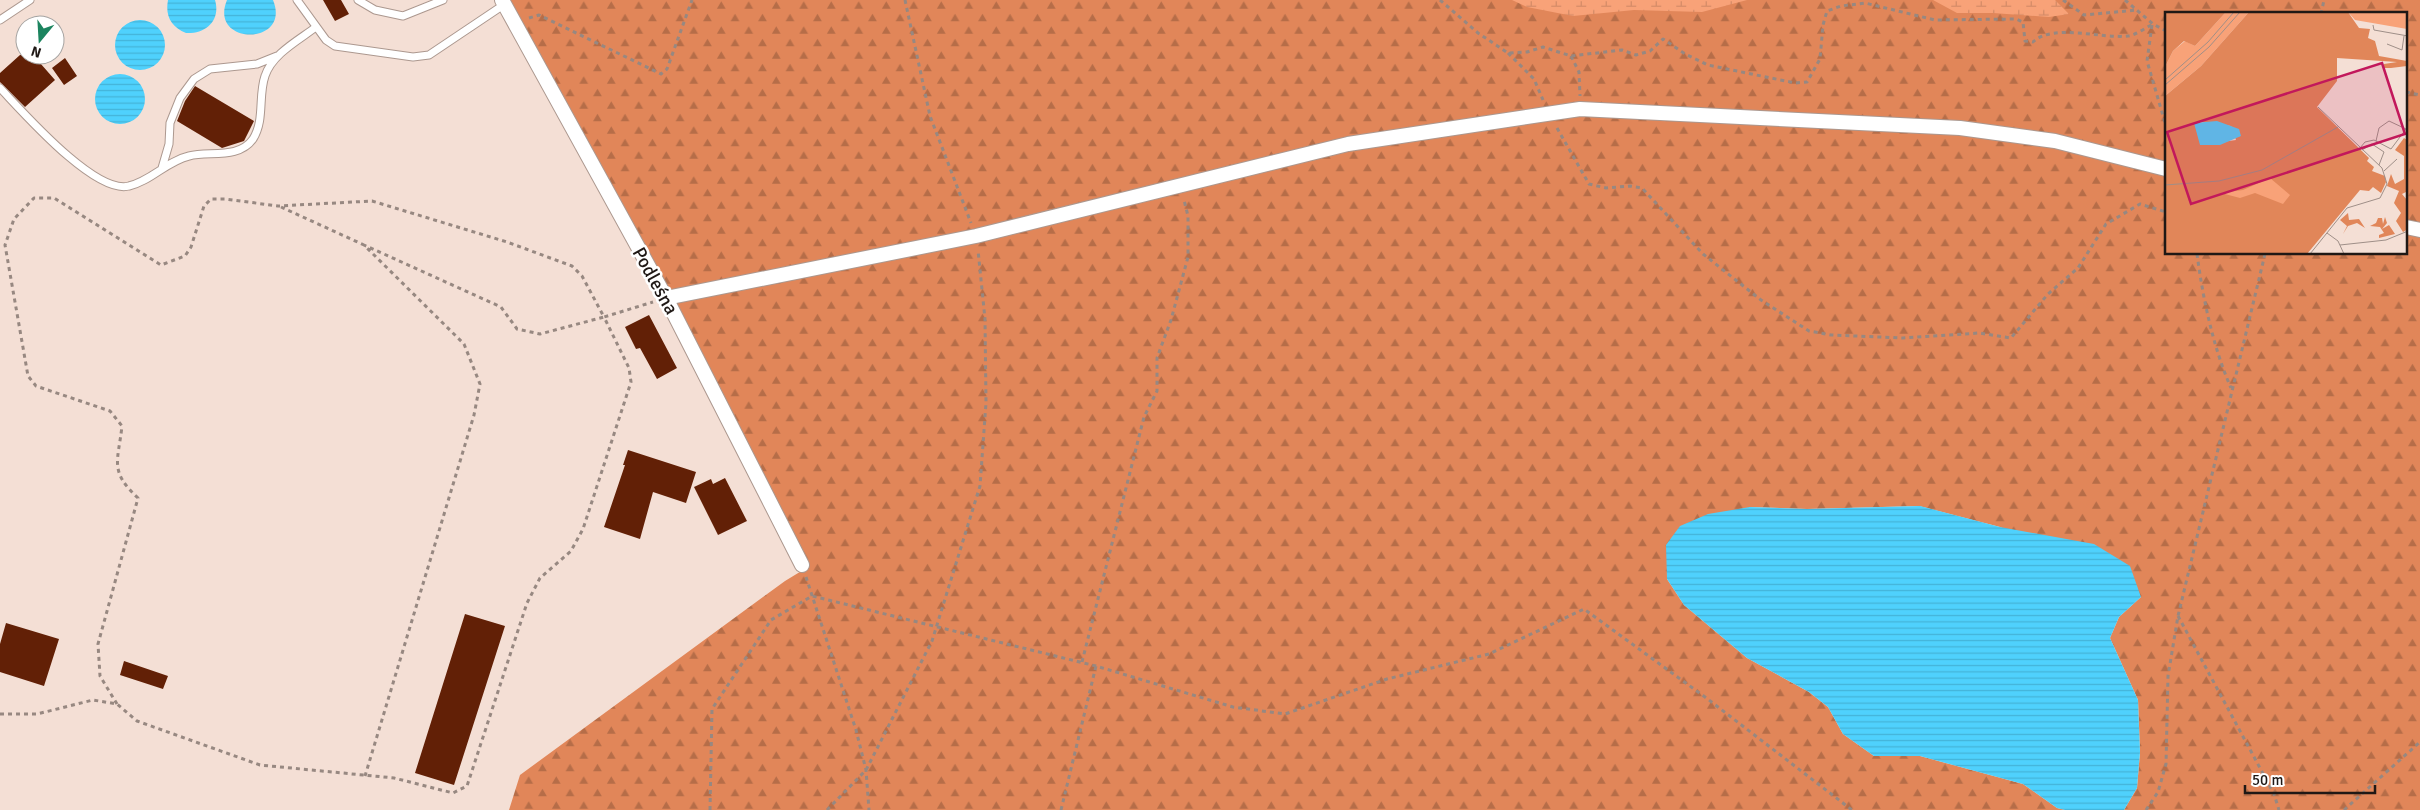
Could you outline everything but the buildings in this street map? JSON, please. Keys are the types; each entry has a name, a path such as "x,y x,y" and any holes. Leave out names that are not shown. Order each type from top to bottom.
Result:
{"street":[{"name":"Podleśna","path":"504,2 666,298 802,565"},
{"path":"666,298 976,236 1348,144 1580,109 1960,128 2055,141 2165,169"}],"lane":[{"path":"0,20 30,0"},
{"path":"297,0 326,40 335,46 412,57 429,55 504,2"},
{"path":"358,0 375,10 403,16 443,0"},
{"path":"162,168 169,144 170,123 180,98 194,78 210,69 257,64 277,56 316,27"},
{"path":"0,88 56,148 105,181 120,188 131,186 181,158 203,153 224,154 243,148 252,139 260,122 265,76 277,56"}],"path":[{"path":"516,22 539,15 661,74 667,69 692,0"},
{"path":"827,810 866,770 932,641 980,486 986,403 985,319 976,236 930,116 905,0"},
{"path":"1440,0 1478,33 1508,53 1534,80 1548,114 1589,184 1606,188 1630,186 1642,188 1703,254 1761,300 1809,331 1831,336 1903,338 1979,333 2011,338 2048,294 2078,268 2106,224 2140,204 2165,212"},
{"path":"2063,0 2084,15 2137,10"},
{"path":"2125,0 2152,24 2165,30"},
{"path":"1508,53 1527,52 1543,47 1571,56 1622,50 1636,55 1650,50 1662,39 1685,54 1708,65 1795,83 1807,82 1820,59 1823,25 1827,11 1841,6 1865,3 1935,20 2016,19 2023,22 2025,40 2033,42 2038,37 2057,33 2129,36 2152,24"},
{"path":"2152,24 2146,62 2165,123"},
{"path":"1571,56 1579,72 1580,109"},
{"path":"1082,662 1144,417 1157,391 1157,358 1171,320 1188,257 1188,216 1181,184"},
{"path":"34,198 54,198 161,265 185,256 191,247 204,206 211,199 278,206 372,202 507,242 572,266 582,276 604,317 629,368 631,382 583,529 571,551 540,578 527,603 467,786 453,792 394,778 260,765 137,721 117,704 100,676 98,644 138,498 123,484 117,471 122,426 110,411 36,386 28,376 5,245 14,219 34,198"},
{"path":"278,206 502,307 517,328 540,334 666,298"},
{"path":"364,245 464,344 480,384 474,415 365,776"},
{"path":"2197,255 2201,283 2221,366 2231,389"},
{"path":"2146,810 2158,792 2166,764 2168,676 2178,616 2231,389 2265,255"},
{"path":"802,565 856,730 866,770 869,810"},
{"path":"710,810 712,709 771,620 812,596 1082,662 1233,707 1285,714 1387,679 1489,654 1584,609 1705,696 1852,810"},
{"path":"2178,616 2274,794 2279,810"},
{"path":"1061,810 1096,666"},
{"path":"0,714 37,714 93,700 117,704"},
{"path":"2344,810 2420,742"}],"green space":[{"path":"509,0 2420,0 2420,810 2124,810 2137,788 2140,752 2138,700 2110,638 2119,617 2141,597 2000,527 1919,506 1807,509 1750,507 1667,579 1684,605 1747,658 1809,692 1828,707 1843,734 1874,756 1920,756 2023,784 2057,808 2065,810 509,810 520,775 785,581 808,567 650,254"},
{"path":"1512,0 1747,0 1702,12 1634,10 1573,16 1527,7"},
{"path":"1933,0 2055,0 2069,14 2049,17 1993,13 1957,13"}],"water":[{"path":"168,0 215,0 216,14 206,28 193,33 186,33 176,28 170,20 167,11"},
{"path":"227,0 273,0 276,15 271,26 262,32 250,34 238,32 229,26 224,15"},
{"path":"135,20 145,20 158,27 165,40 165,50 158,63 145,70 135,70 126,66 119,59 115,50 115,40 119,31 126,24"},
{"path":"115,74 125,74 138,81 145,94 145,104 138,117 125,124 115,124 106,120 99,113 95,104 95,94 99,85 106,78"},
{"path":"1920,506 2000,527 2094,544 2130,566 2141,597 2119,617 2110,638 2138,700 2140,752 2137,788 2124,810 2065,810 2057,808 2023,784 1920,756 1874,756 1843,734 1828,707 1809,692 1747,658 1684,605 1667,579 1666,545 1680,526 1708,514 1750,507 1807,509"}]}
